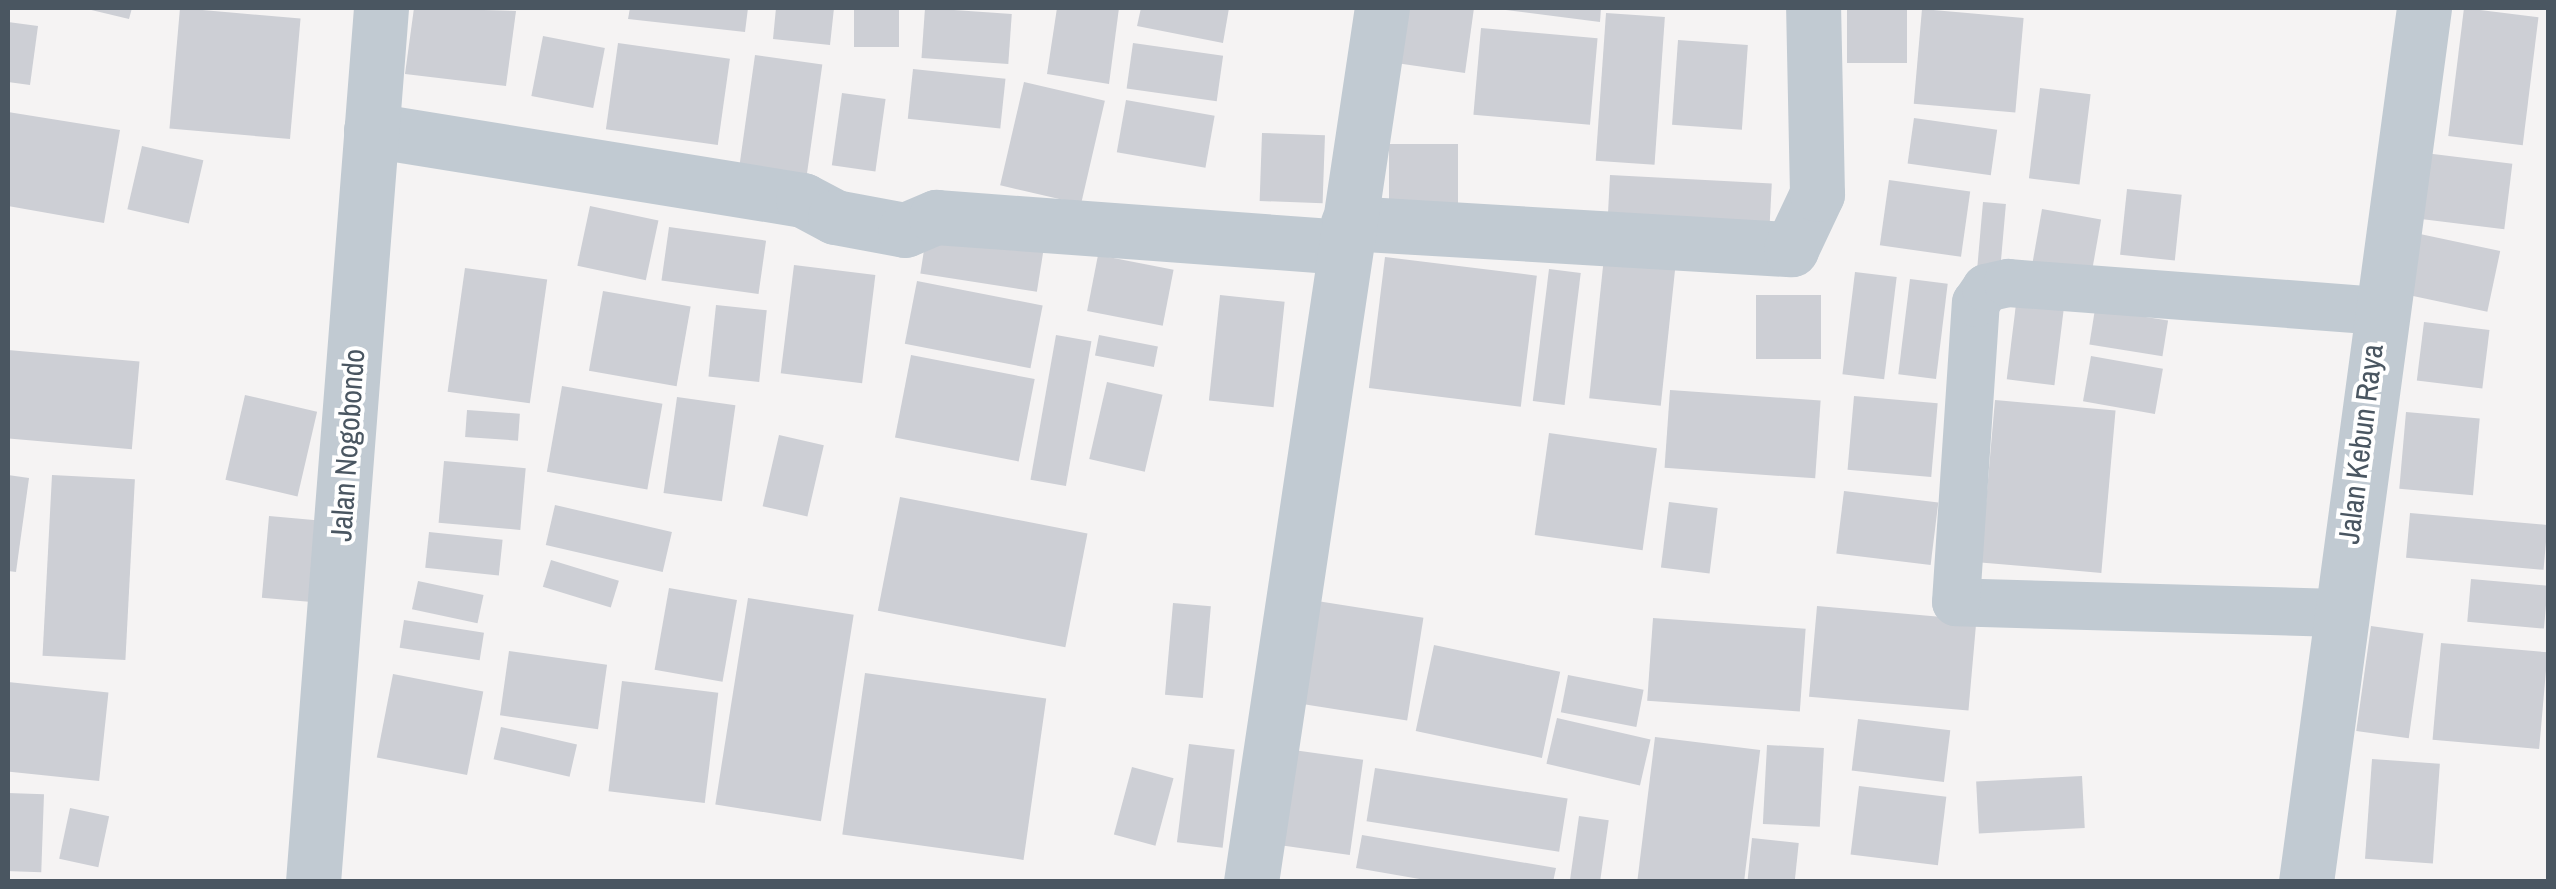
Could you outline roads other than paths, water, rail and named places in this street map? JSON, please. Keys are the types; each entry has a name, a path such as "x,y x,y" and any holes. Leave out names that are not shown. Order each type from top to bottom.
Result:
{"street":[{"name":"Jalan Nogobondo","path":"313,882 381,8"},
{"path":"1251,882 1382,8"},
{"path":"372,130 802,200 835,217 904,230 936,217 1346,235 1791,248 1817,194 1813,8"},
{"name":"Jalan Kebun Raya","path":"2306,882 2378,311 2424,8"}],"lane":[{"path":"2338,613 1956,602 1976,303 1986,288 2008,283 2378,311"}]}
